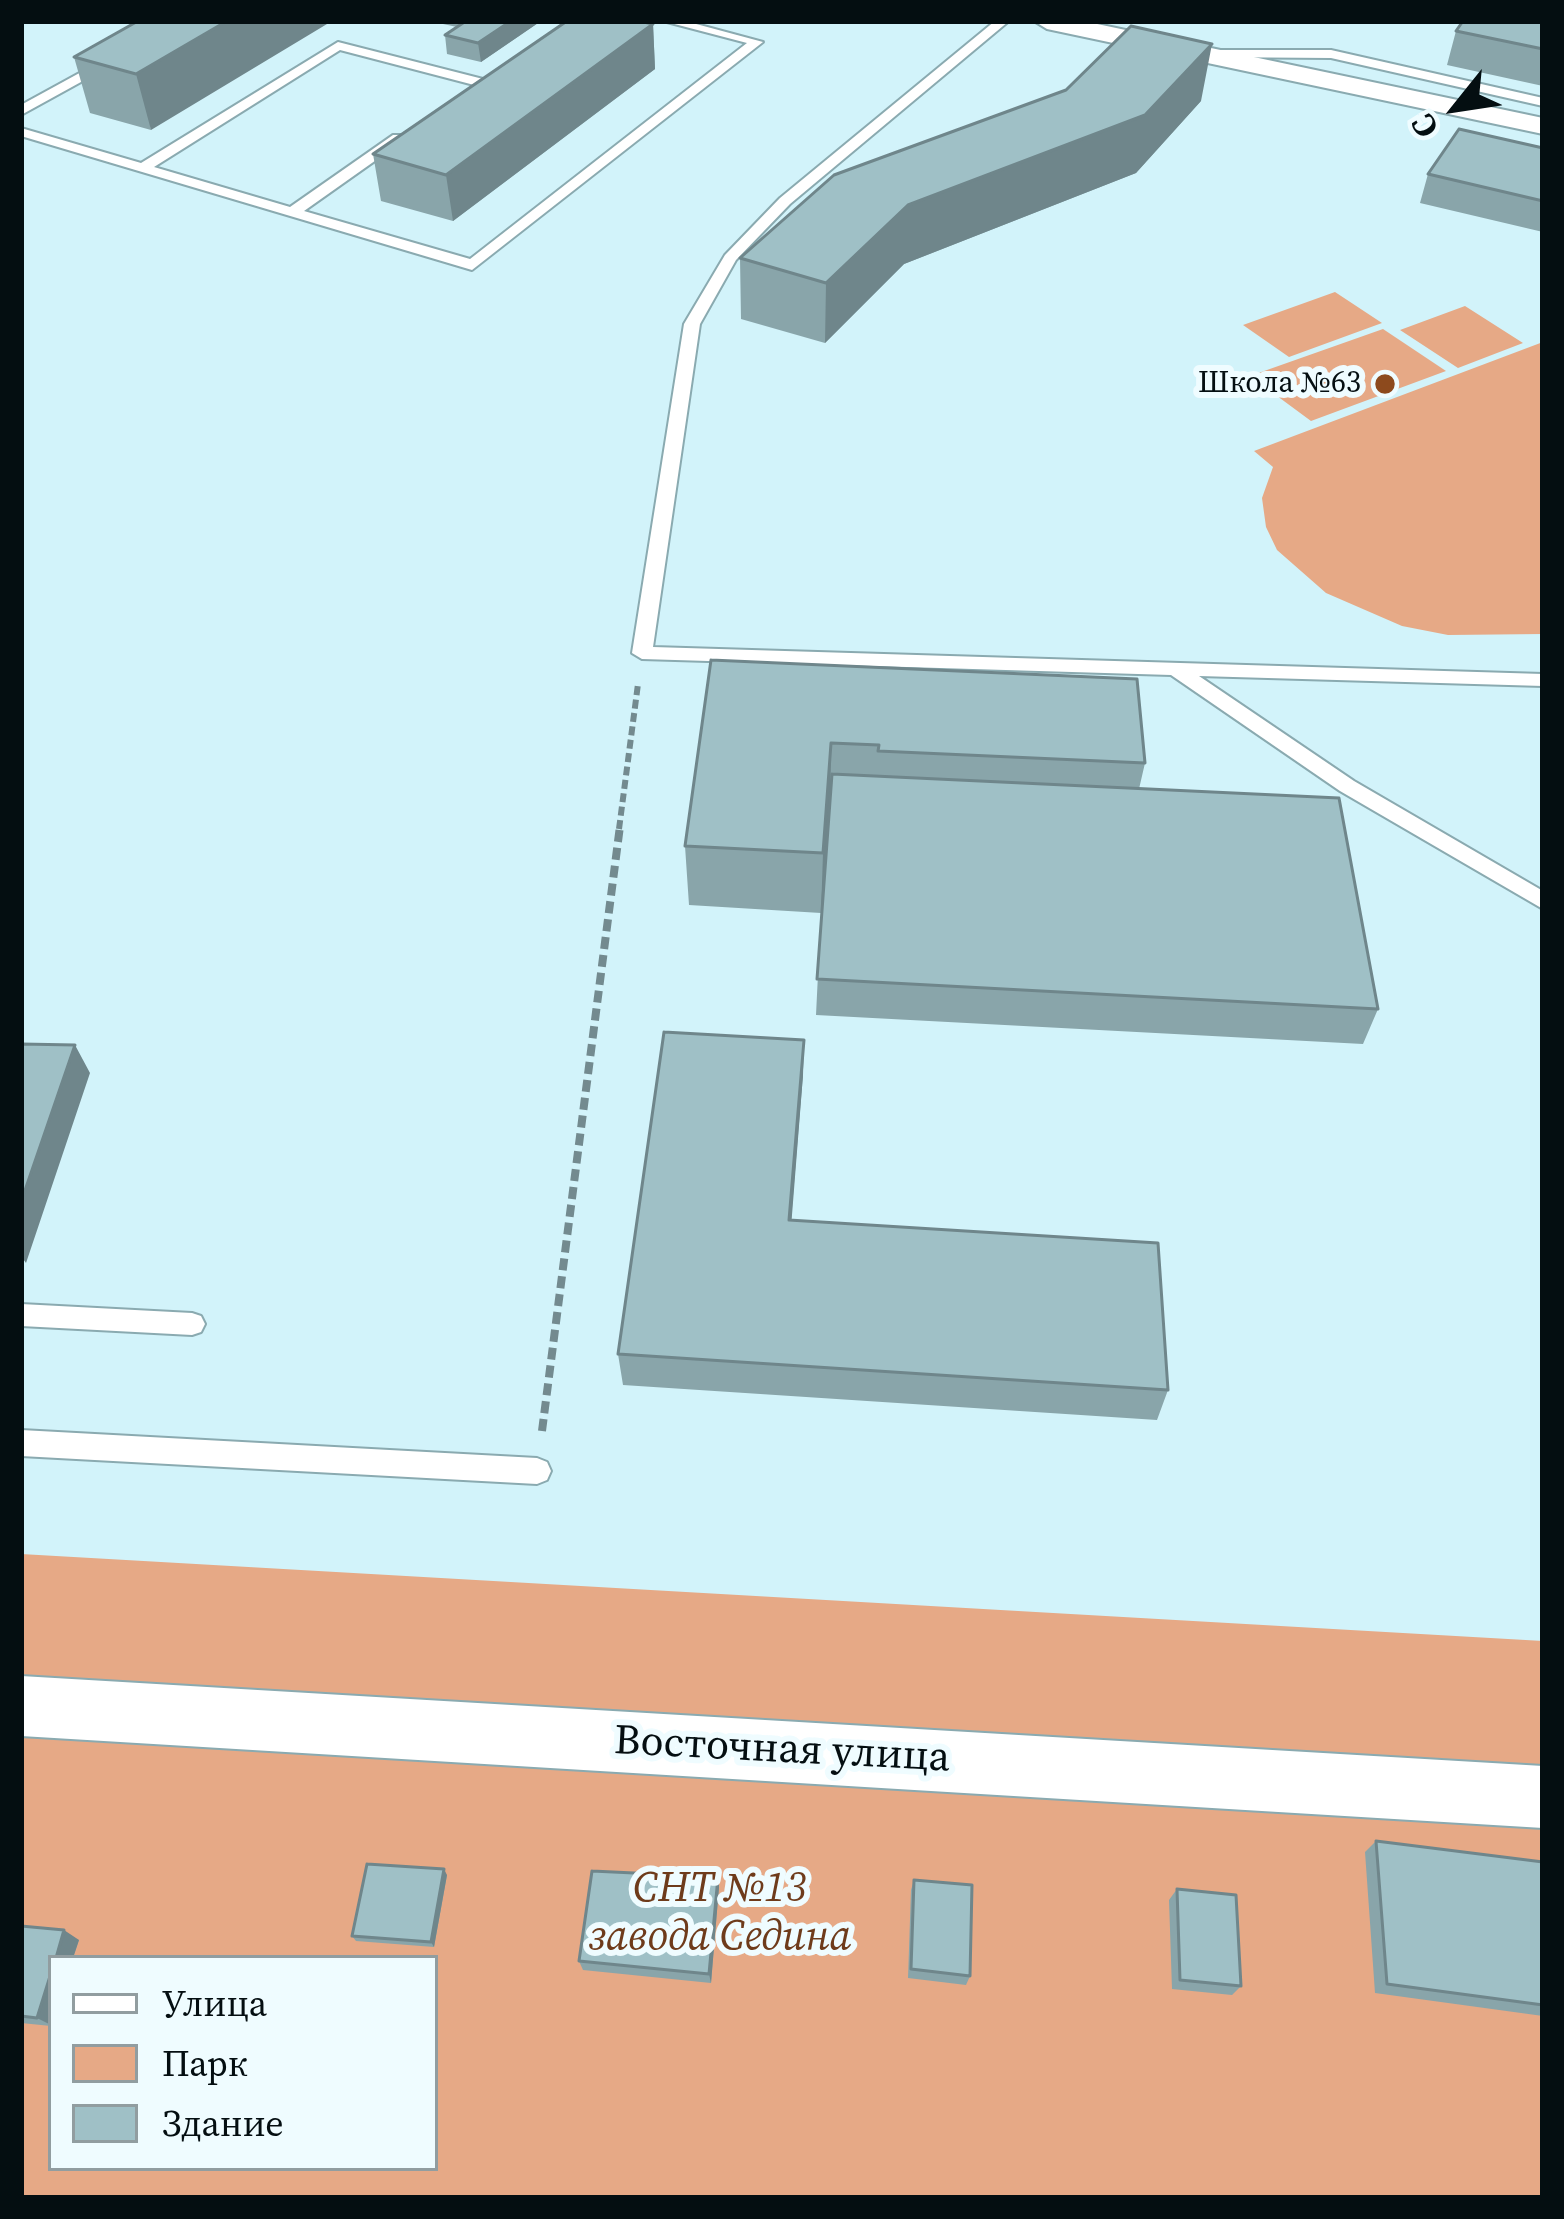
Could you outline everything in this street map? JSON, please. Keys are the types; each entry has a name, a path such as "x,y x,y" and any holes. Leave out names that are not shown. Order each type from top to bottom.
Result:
{"street":[{"path":"1047,21 1543,126"},
{"name":"Восточная улица","path":"21,1706 1543,1797"}],"lane":[{"path":"21,132 472,265 757,42 669,21"},
{"path":"1003,21 785,201 730,258 692,324 641,653 1543,680"},
{"path":"142,168 338,46 478,82"},
{"path":"1201,54 1331,54 1543,102"},
{"path":"21,111 121,55"},
{"path":"459,95 499,72"},
{"path":"292,212 403,134"},
{"path":"1172,666 1347,786 1543,901"},
{"path":"21,1315 192,1324"},
{"path":"21,1443 537,1471"}],"path":[{"path":"537,1471 641,653"}],"green space":[{"path":"1335,292 1382,323 1289,357 1243,325"},
{"path":"1465,306 1523,343 1458,368 1400,330"},
{"path":"1383,329 1446,371 1311,421 1250,376"},
{"path":"1543,342 1543,634 1448,635 1402,626 1326,593 1277,550 1266,527 1262,498 1273,467 1254,451"},
{"name":"СНТ №13 завода Седина","path":"21,1554 1543,1641 1543,2198 21,2198"}],"building":[{"path":"138,21 227,21 136,74 74,57"},
{"path":"466,21 511,21 478,43 445,35"},
{"path":"567,21 653,24 446,175 373,154"},
{"path":"1463,21 1543,21 1543,49 1456,31"},
{"path":"1131,26 1212,44 1145,115 908,205 826,283 740,258 834,175 1066,90"},
{"path":"1459,129 1543,148 1543,201 1428,174"},
{"path":"711,660 1137,679 1145,763 878,751 879,745 831,743 823,853 685,846"},
{"path":"832,774 1339,798 1378,1009 817,979"},
{"path":"664,1032 804,1040 789,1220 1158,1243 1168,1390 618,1354"},
{"path":"21,1044 75,1045 21,1202"},
{"path":"1376,1841 1543,1862 1543,2005 1387,1984"},
{"path":"367,1864 444,1869 431,1942 352,1936"},
{"path":"592,1871 718,1877 709,1974 579,1961"},
{"path":"914,1880 972,1885 970,1976 911,1969"},
{"path":"1177,1889 1236,1895 1241,1986 1180,1980"},
{"path":"21,1926 64,1930 57,1955 48,1955 48,1983 37,2018 21,2016"}],"place":[{"name":"Школа №63","path":"1385,384"}]}
